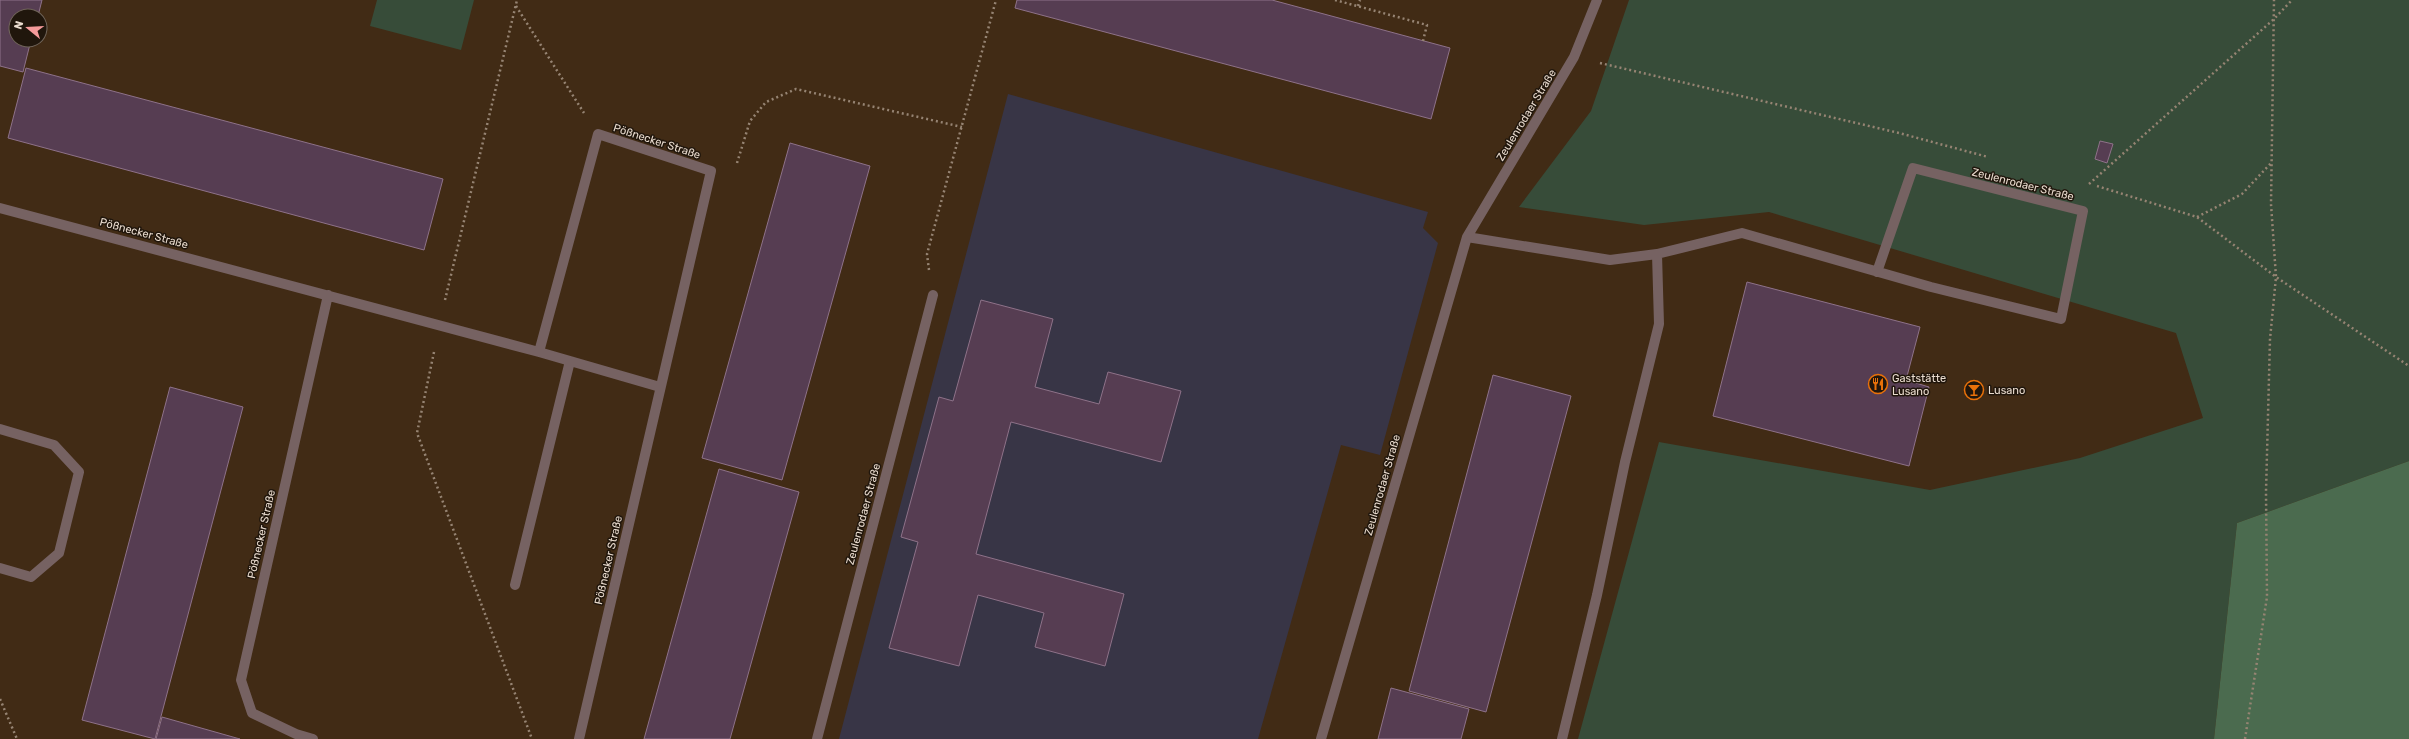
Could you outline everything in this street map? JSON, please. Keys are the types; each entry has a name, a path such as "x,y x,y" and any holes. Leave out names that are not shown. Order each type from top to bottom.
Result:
{"street":[{"name":"Zeulenrodaer Straße","path":"1320,739 1467,237 1574,57 1597,0"},
{"name":"Pößnecker Straße","path":"539,352 598,134 711,171 579,739"},
{"name":"Zeulenrodaer Straße","path":"1467,237 1610,260 1657,254 1742,232 1877,272 2061,318 2083,211 1914,168 1877,272"},
{"name":"Pößnecker Straße","path":"0,208 539,352 660,387"},
{"path":"1562,739 1598,595 1625,462 1659,324 1657,254"},
{"name":"Zeulenrodaer Straße","path":"816,739 933,294"},
{"name":"Pößnecker Straße","path":"314,739 296,734 252,713 241,680 328,295"},
{"path":"515,585 570,361"},
{"path":"0,429 54,445 79,472 59,554 31,577 0,568"}],"path":[{"path":"517,0 439,326 417,433 532,739"},
{"path":"933,294 927,254 996,0"},
{"path":"1335,0 1427,24 1423,40"},
{"path":"1358,6 1360,0"},
{"path":"2245,739 2267,597 2266,492 2270,339 2276,277 2271,204 2274,0"},
{"path":"2089,184 2274,19 2292,0"},
{"path":"516,5 598,134"},
{"path":"711,171 734,171 750,121 766,102 796,89 962,127"},
{"path":"2197,216 2242,194 2272,162"},
{"path":"2276,277 2409,366"},
{"path":"0,700 17,739"}],"shaded area":[{"path":"1008,94 1428,212 1423,228 1438,243 1380,455 1341,445 1258,739 839,739"}],"green space":[{"path":"377,0 474,0 461,50 370,26"},
{"path":"1629,0 2409,0 2409,461 2237,523 2214,739 1578,739 1659,442 1930,490 2080,458 2203,418 2176,333 1769,212 1644,225 1519,207 1591,111"},
{"path":"2409,461 2409,739 2214,739 2237,523"}],"building":[{"path":"0,0 42,0 40,8 8,8 8,48 29,48 23,72 0,66"},
{"path":"1017,0 1272,0 1450,48 1431,119 1015,8"},
{"path":"26,68 443,179 424,250 8,138"},
{"path":"2100,141 2113,144 2107,163 2095,159"},
{"path":"790,143 870,166 782,480 702,458"},
{"path":"1747,282 1920,327 1906,380 1929,387 1909,466 1713,416"},
{"path":"981,300 1053,319 1035,387 1099,404 1108,372 1181,391 1161,462 1011,422 976,554 1124,594 1105,666 1035,647 1044,613 978,595 959,666 889,648 918,542 901,537 939,397 953,401"},
{"path":"1493,375 1571,396 1486,712 1409,691"},
{"path":"170,387 243,407 155,739 82,720"},
{"path":"719,469 799,492 730,739 644,739"},
{"path":"1391,688 1469,709 1461,739 1378,739"},
{"path":"162,717 240,739 156,739"}],"place":[{"name":"Gaststätte Lusano","path":"1878,384"},
{"name":"Lusano","path":"1974,390"}]}
